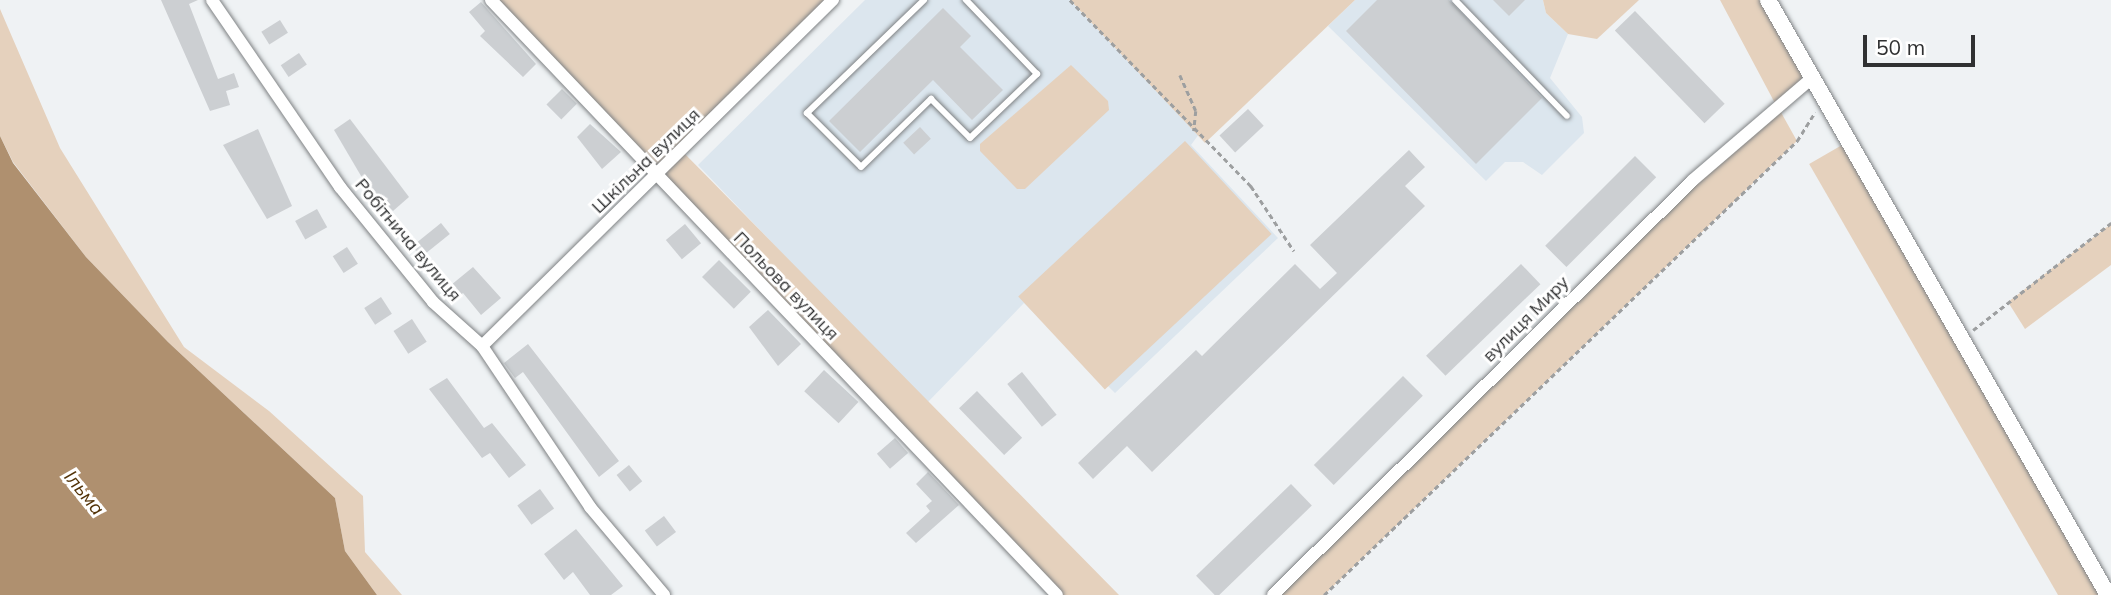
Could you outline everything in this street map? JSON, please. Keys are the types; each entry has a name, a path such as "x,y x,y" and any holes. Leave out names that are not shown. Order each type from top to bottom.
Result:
{"street":[{"name":"Робітнича вулиця","path":"212,0 340,187 433,302 482,346 590,507 664,595"},
{"name":"Польова вулиця","path":"491,0 655,176 1057,595"},
{"name":"Шкільна вулиця","path":"482,346 833,0"},
{"path":"1768,0 2108,595"},
{"name":"вулиця Миру","path":"1273,595 1693,180 1813,77"}],"lane":[{"path":"924,0 807,113 861,167 931,99 970,138 1037,74 966,0"},
{"path":"1455,0 1567,116"}],"path":[{"path":"1070,0 1194,131 1251,186 1294,251"},
{"path":"1180,75 1196,111 1194,131"},
{"path":"1324,595 1797,141 1824,98"},
{"path":"1962,339 2111,223"}],"shaded area":[{"path":"493,0 833,0 682,151 1119,595 1058,595"},
{"path":"865,0 1070,0 1199,134 1191,145 1278,238 1115,393 1024,303 926,404 698,165"},
{"path":"1070,0 1355,0 1205,143"},
{"path":"1355,0 1543,0 1546,13 1568,34 1550,78 1582,117 1584,133 1542,175 1523,162 1505,162 1486,181 1328,26"},
{"path":"1543,0 1639,0 1597,39 1568,34 1546,13"},
{"path":"1720,0 1768,0 1813,77 1778,107 1797,141 1324,595 1273,595 1693,180 1777,107"},
{"path":"0,9 60,148 184,347 269,411 363,496 365,552 402,595 377,595 345,551 335,498 168,342 86,257 13,162 0,136"},
{"path":"1071,65 1108,101 1109,110 1025,189 1017,189 980,151 980,144"},
{"path":"1185,141 1272,234 1105,389 1018,296"},
{"path":"1849,141 2110,594 2058,595 1809,164"},
{"path":"2111,224 2111,265 2025,329 2008,302"}],"water":[{"name":"Ільма","path":"0,136 13,163 86,257 168,342 335,498 345,551 377,595 0,595"}],"building":[{"path":"161,0 198,0 189,4 218,79 234,73 239,87 226,91 230,105 210,111"},
{"path":"1377,0 1449,0 1542,98 1476,164 1346,31"},
{"path":"1493,0 1525,0 1509,16"},
{"path":"481,2 536,64 523,77 480,36 485,31 469,12"},
{"path":"943,8 971,36 960,47 1003,90 972,120 933,80 860,152 829,121"},
{"path":"1635,11 1725,104 1704,123 1615,30"},
{"path":"280,20 288,33 269,44 261,32"},
{"path":"299,53 307,65 289,77 281,65"},
{"path":"562,89 577,104 561,119 546,105"},
{"path":"1248,109 1264,126 1235,152 1219,136"},
{"path":"350,119 409,197 393,211 364,181 334,130"},
{"path":"590,124 621,152 602,169 577,137"},
{"path":"920,127 931,139 914,154 903,143"},
{"path":"258,129 292,206 267,219 223,145"},
{"path":"1409,150 1425,167 1405,186 1425,206 1152,472 1127,446 1093,479 1078,463 1196,350 1202,356 1295,264 1320,289 1337,273 1310,245"},
{"path":"1635,156 1656,177 1566,267 1545,246"},
{"path":"317,209 327,227 305,239 295,221"},
{"path":"441,223 450,234 421,257 412,246"},
{"path":"685,224 701,243 682,259 666,240"},
{"path":"347,247 358,264 344,273 333,256"},
{"path":"719,260 751,292 734,309 702,277"},
{"path":"1521,264 1540,284 1445,376 1426,356"},
{"path":"473,267 501,298 481,315 463,293 454,301 445,290"},
{"path":"381,297 392,314 375,325 364,308"},
{"path":"768,310 801,344 778,366 749,327"},
{"path":"412,319 427,342 408,354 394,331"},
{"path":"528,344 619,461 599,477 523,372 515,378 504,363"},
{"path":"824,370 858,402 839,423 804,391"},
{"path":"1022,372 1057,415 1042,427 1007,384"},
{"path":"1403,376 1423,396 1334,485 1314,465"},
{"path":"447,378 484,428 492,423 526,465 509,478 490,453 482,458 429,389"},
{"path":"977,391 1022,438 1004,455 959,408"},
{"path":"895,438 908,453 890,469 877,454"},
{"path":"629,465 642,481 630,491 617,475"},
{"path":"928,472 959,505 916,543 906,533 930,511 926,506 932,501 916,484"},
{"path":"1291,484 1312,506 1219,595 1215,595 1196,576"},
{"path":"540,489 554,508 531,525 517,505"},
{"path":"664,516 676,532 657,546 645,530"},
{"path":"576,529 623,586 611,595 590,595 573,572 564,580 544,554"}]}
